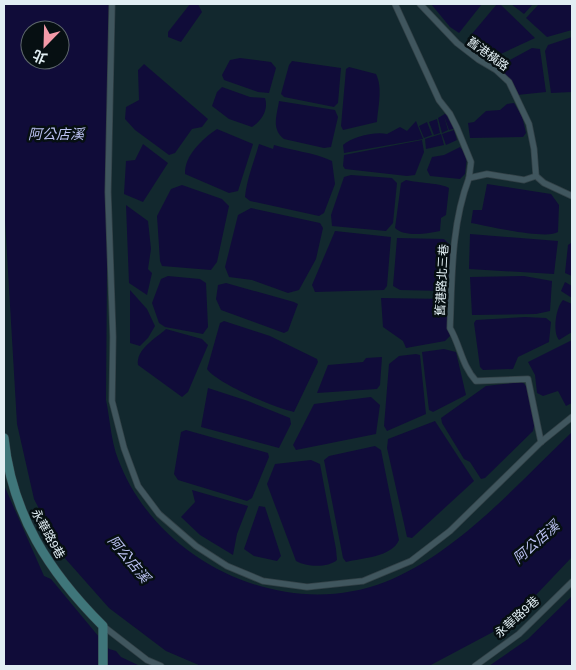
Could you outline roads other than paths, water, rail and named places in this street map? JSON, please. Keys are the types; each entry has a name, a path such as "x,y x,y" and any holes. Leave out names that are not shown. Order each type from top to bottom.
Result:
{"street":[{"path":"112,4 108,192 113,337 112,401 124,448 138,486 159,514 204,551 228,566 263,581 307,588 362,581 411,561 450,532 541,442 572,417"},
{"name":"舊港路北三巷","path":"395,4 439,100 450,114 457,128 471,162 469,178 462,196 454,240 450,328 468,372 476,381 528,379 541,442"},
{"name":"舊港橫路","path":"420,4 457,43 478,60 496,70 509,82 530,124 536,176"},
{"path":"469,178 487,174 524,180 536,176 544,183 572,196"},
{"name":"永華路9巷","path":"4,438 8,468 24,518 61,580 103,626 147,660 161,666"},
{"name":"永華路9巷","path":"475,666 520,634 572,582"},
{"path":"103,626 104,666"}],"water":[{"name":"阿公店溪","path":"4,4 109,4 106,400 118,459 136,495 161,527 192,553 227,574 265,588 305,594 346,592 385,582 437,554 485,516 572,432 572,557 535,596 493,632 429,666 201,666 166,651 109,608 63,556 34,499 17,424 4,203"},
{"path":"190,4 198,4 202,12 181,42 168,37 168,32"},
{"path":"431,4 482,4 459,33 450,27"},
{"path":"497,4 500,4 535,38 492,58 469,41 471,35"},
{"path":"511,4 533,4 524,14"},
{"path":"539,4 572,4 572,30 547,37 526,18"},
{"path":"572,37 572,92 551,93 545,51 548,45"},
{"path":"532,48 540,49 546,92 517,95 499,66"},
{"path":"240,58 271,62 276,68 269,93 258,92 224,80 222,75 230,60"},
{"path":"292,61 341,68 338,103 334,107 284,97 281,94 289,65"},
{"path":"144,64 208,119 202,127 192,129 175,153 169,155 135,130 125,119 126,107 139,100 138,70"},
{"path":"349,67 376,74 380,91 379,104 377,122 343,130 341,126 346,69"},
{"path":"222,87 250,97 265,98 265,111 258,122 252,127 229,119 212,106 217,92"},
{"path":"279,101 335,110 338,117 331,147 324,148 284,139 277,131 276,126"},
{"path":"514,103 522,116 526,133 523,137 470,138 468,123 474,122 486,111 500,110 507,104"},
{"path":"448,112 456,128 449,130 444,116 448,130 442,133 438,118"},
{"path":"437,119 440,133 434,135 429,122"},
{"path":"416,121 423,139 344,153 343,145 352,139 370,134 387,134 400,127 407,131"},
{"path":"427,122 432,135 424,138 419,126"},
{"path":"217,129 253,144 238,191 229,193 185,174 187,161 195,148"},
{"path":"454,130 457,140 446,145 442,134"},
{"path":"441,134 444,145 426,149 425,139"},
{"path":"422,140 424,152 415,175 407,176 345,169 343,166 344,155"},
{"path":"143,144 168,163 143,202 124,194 126,161 135,160"},
{"path":"259,144 273,149 274,145 332,161 335,184 324,213 319,216 250,201 245,197"},
{"path":"460,147 467,156 465,174 460,179 430,176 427,170 432,157 444,155"},
{"path":"351,175 392,178 397,183 393,223 386,231 332,226 331,215 344,177"},
{"path":"406,180 449,188 446,215 441,218 440,231 410,234 395,228 401,183"},
{"path":"487,184 551,194 559,205 558,232 552,234 530,233 471,223 473,210 482,210"},
{"path":"182,185 222,199 229,206 217,262 211,270 162,266 160,261 157,216 171,189"},
{"path":"126,205 148,221 151,249 148,269 152,273 147,295 129,283"},
{"path":"251,208 320,223 323,228 316,259 299,290 288,293 252,280 229,277 225,267 238,215"},
{"path":"335,231 391,237 387,286 384,290 315,292 312,285"},
{"path":"470,234 558,241 554,274 469,269"},
{"path":"397,238 444,239 452,247 449,289 444,291 400,290 393,286"},
{"path":"571,243 572,276 565,273 568,245"},
{"path":"168,276 200,279 206,283 208,327 203,334 165,327 159,323 152,303 161,279"},
{"path":"524,276 552,281 550,311 536,314 472,315 470,277"},
{"path":"565,282 572,286 572,298 561,291"},
{"path":"226,283 298,304 288,331 284,333 221,310 216,299 218,285"},
{"path":"130,290 147,309 155,326 148,338 140,346 130,343"},
{"path":"381,298 448,299 451,335 445,341 406,348 403,341 383,327"},
{"path":"563,300 572,304 572,332 559,340 556,331 556,320 558,308"},
{"path":"525,317 546,318 551,322 549,342 518,357 513,369 483,370 480,367 474,323 476,320"},
{"path":"224,321 270,336 317,359 318,362 294,412 261,401 234,388 207,369 220,323"},
{"path":"166,329 202,339 208,345 188,392 182,397 138,365 138,359 143,349"},
{"path":"572,340 572,403 566,406 558,391 543,396 537,393 535,375 528,362"},
{"path":"444,349 456,352 466,395 433,412 429,410 422,352"},
{"path":"420,355 426,414 387,431 384,426 389,364 399,356"},
{"path":"382,357 380,385 377,389 317,393 328,365 363,362 366,358"},
{"path":"522,382 529,391 534,404 535,418 533,431 485,478 481,479 470,462 464,459 442,423 441,418 486,386"},
{"path":"208,388 248,401 290,418 291,424 279,448 201,427"},
{"path":"371,397 380,405 376,434 296,450 293,445 314,404"},
{"path":"435,421 474,481 412,538 407,537 387,448 388,439"},
{"path":"186,430 268,453 269,457 252,498 247,501 178,480 174,474 181,432"},
{"path":"375,446 381,450 399,540 395,546 383,553 346,562 343,558 324,460 329,456"},
{"path":"311,460 320,464 337,560 333,563 317,566 296,561 267,484 275,464"},
{"path":"4,485 44,576 51,579 109,649 116,651 121,657 140,666 4,666"},
{"path":"192,490 248,506 237,534 233,555 200,535 181,517 195,502"},
{"path":"259,506 265,507 281,556 277,561 254,556 244,549"},
{"path":"572,596 572,666 489,666 528,639"}]}
